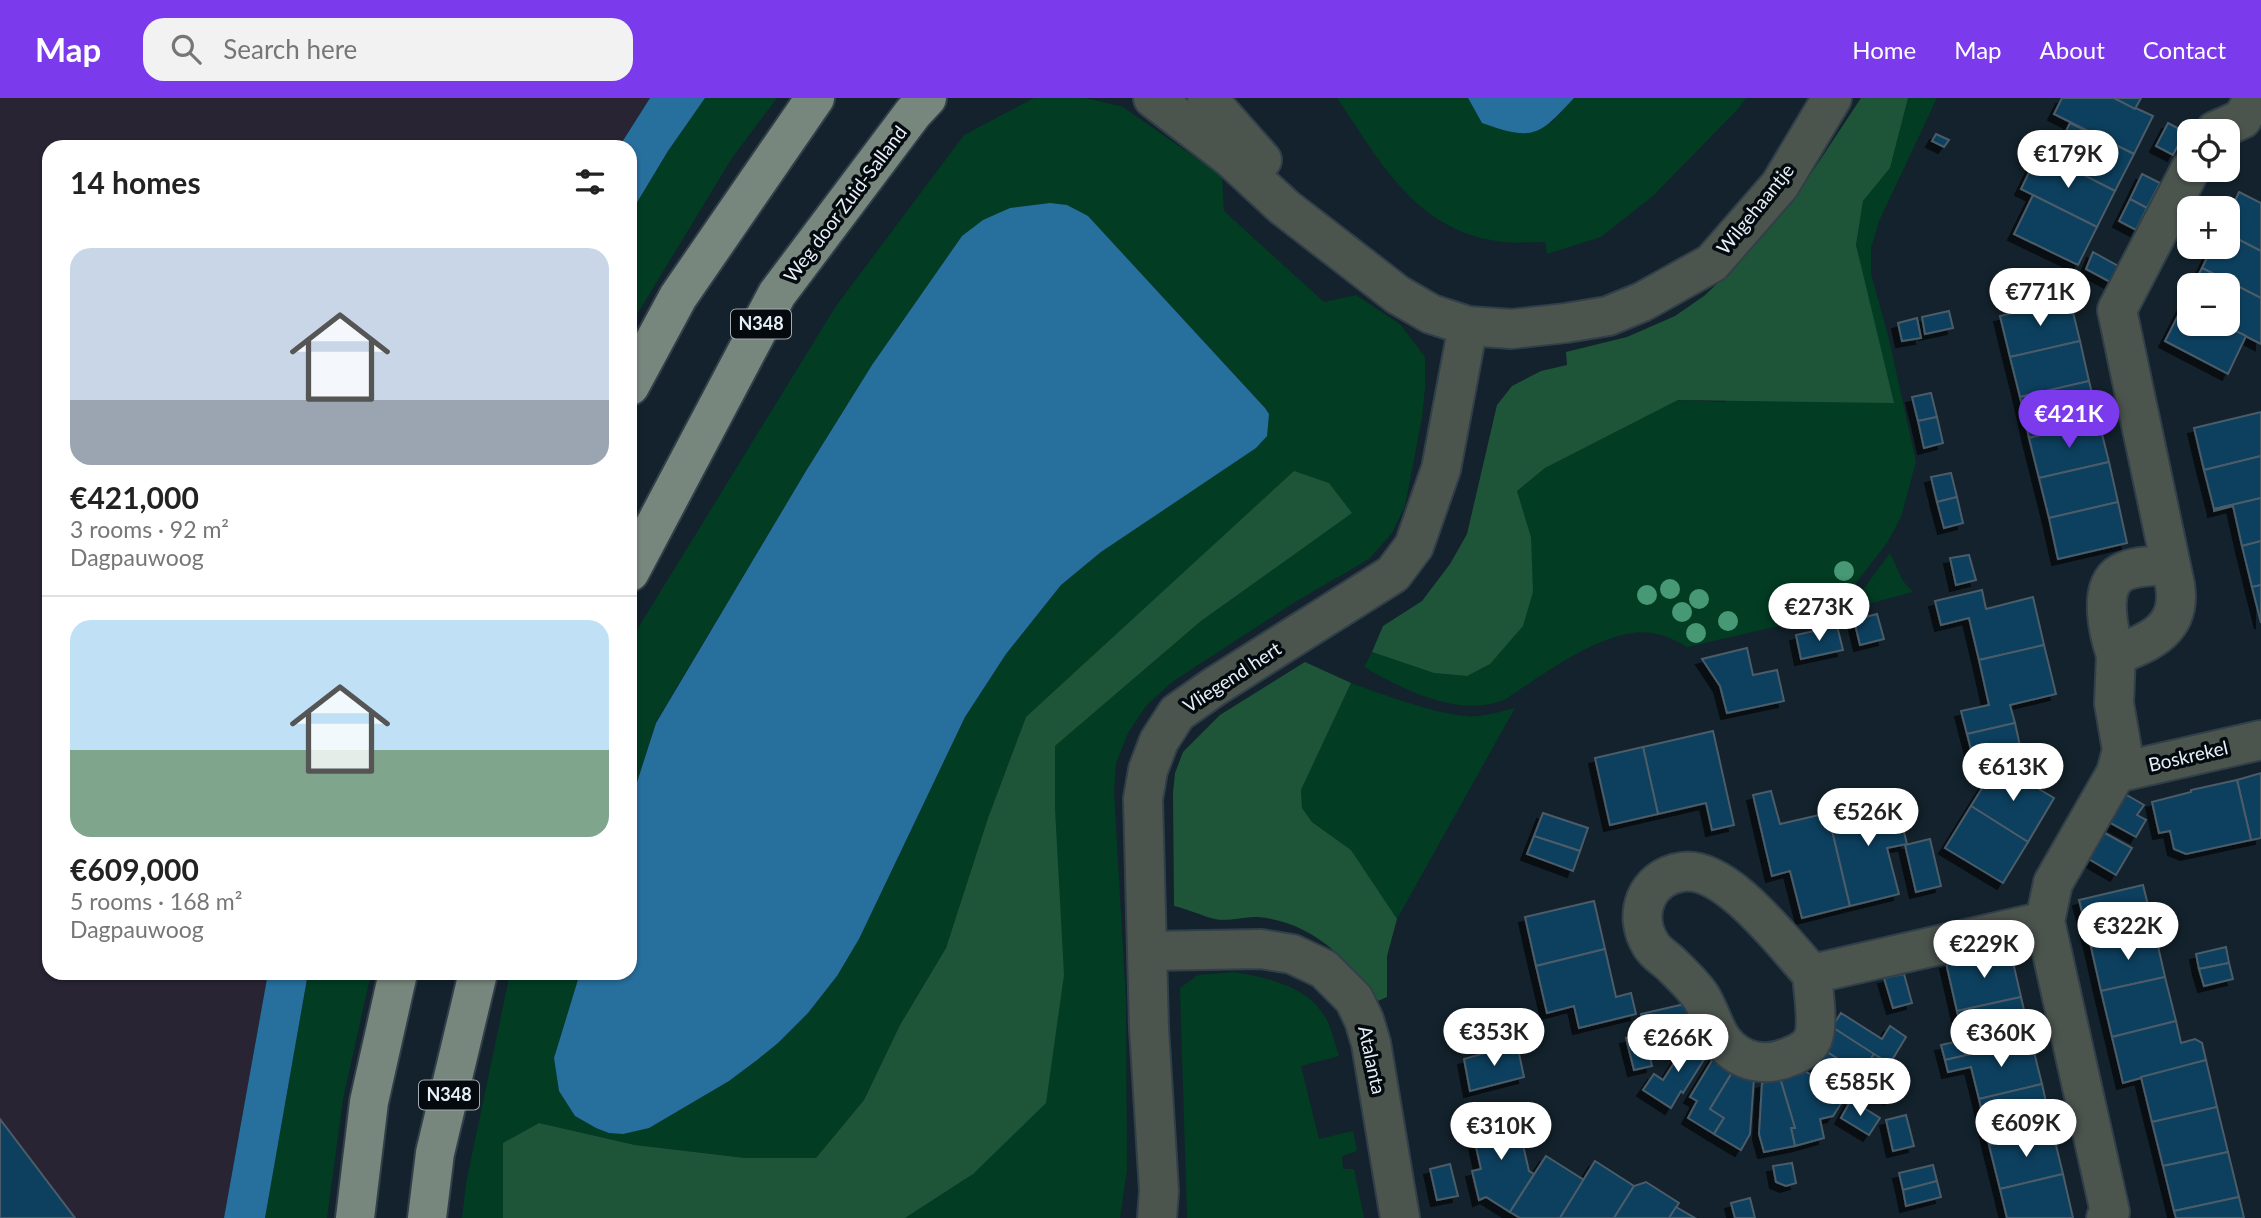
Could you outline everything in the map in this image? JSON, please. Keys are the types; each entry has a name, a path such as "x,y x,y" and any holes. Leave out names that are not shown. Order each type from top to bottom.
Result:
{"main road":[{"path":"637,373 678,297 815,98"},
{"name":"Weg door Zuid-Salland","path":"637,559 777,295 927,98"},
{"path":"355,1218 369,1102 396,980"},
{"name":"N348","path":"427,1218 435,1153 476,980"}],"street":[{"name":"Wilgehaantje","path":"1153,98 1231,158 1284,207 1409,302 1431,314 1468,326 1511,329 1608,316 1642,302 1712,263 1780,185 1832,98"},
{"name":"Wilgehaantje","path":"1207,98 1344,254"},
{"path":"2240,120 2254,98"},
{"path":"2116,655 2160,635 2168,625 2177,595 2117,310 2184,182"},
{"name":"Vliegend hert","path":"1157,1218 1159,1191 1149,1028 1143,799 1147,770 1159,741 1177,713 1393,574 1407,555 1425,519 1441,469 1468,326"},
{"path":"2106,1218 2110,1212 2045,921 2053,883 2116,773 2122,750 2114,703 2116,655 2108,623 2107,603 2110,587 2121,573 2137,568 2170,565"},
{"name":"Boskrekel","path":"2116,773 2261,740"},
{"path":"1684,872 1699,872 1719,881 1750,906 1812,974 1816,1026 1812,1042 1799,1053 1776,1062 1753,1061 1737,1054 1721,1040 1700,996 1683,975 1652,947 1644,932 1645,902 1651,887 1668,875 1684,872"},
{"path":"1812,974 2045,921"},
{"name":"Atalanta","path":"1147,951 1261,949 1292,954 1324,969 1354,999 1371,1043 1400,1218"}],"shaded area":[{"path":"0,98 650,98 623,140 42,140 42,980 267,980 224,1218 0,1218"}],"green space":[{"path":"705,98 777,98 732,158 637,314 637,202"},
{"path":"1034,98 1086,98 1123,107 1222,176 1224,211 1324,302 1356,295 1400,324 1425,357 1422,418 1405,506 1392,533 1369,559 1295,602 1172,682 1146,706 1128,733 1116,763 1114,791 1126,1001 1127,1170 1120,1218 905,1218 973,1174 1055,809 1055,746 1201,621 1351,513 1329,483 1026,717 988,818 946,948 900,1025 864,1100 816,1158 745,1158 635,1145 539,1123 504,1143 503,1218 462,1218 466,1183 509,980 578,980 554,1058 559,1091 575,1116 596,1128 673,1113 729,1081 778,1043 808,1013 837,976 859,939 965,717 1006,654 1061,585 1101,552 1262,442 1269,414 1265,408 1088,216 1038,205 1026,206 962,236 872,365 656,722 637,782 637,630 836,306 964,135"},
{"path":"1337,98 1468,98 1482,123 1551,123 1574,98 1746,98 1653,196 1601,237 1547,254 1545,242 1502,242 1467,234 1421,207 1385,168"},
{"path":"1861,98 1908,98 1890,168 1863,201 1856,245 1894,403 1678,400 1545,468 1517,491 1531,537 1533,592 1523,626 1490,664 1467,676 1434,673 1372,652 1383,626 1422,601 1450,564 1467,534 1497,405 1512,386 1541,371 1567,365 1566,352 1627,337 1675,316 1704,296 1735,267 1793,201"},
{"path":"1908,98 1937,98 1879,221 1871,248 1871,274 1889,339 1916,462 1901,517 1887,543 1832,614 1687,647 1652,633 1615,637 1576,654 1506,699 1488,704 1470,706 1433,699 1414,693 1364,667 1372,652 1434,673 1467,676 1531,537 1517,491 1545,468 1678,400 1725,402 1863,279 1856,245 1863,201 1890,168"},
{"path":"1294,471 1329,483 1352,513 1201,621 1055,746 1055,809 1064,975 1046,1103 973,1174 905,1218 503,1218 503,1143 539,1123 635,1145 745,1158 816,1158 864,1100 900,1025 946,948 988,818 1026,717"},
{"path":"1890,553 1903,581 1913,592 1849,609"},
{"path":"1305,662 1351,683 1301,790 1302,808 1312,822 1351,850 1397,919 1387,956 1387,997 1378,1001 1341,957 1296,926 1258,917 1215,919 1174,906 1173,793 1175,773 1183,752 1220,715"},
{"path":"1351,683 1414,705 1450,714 1478,716 1515,708 1397,919 1351,850 1312,822 1302,808 1301,790"},
{"path":"1234,972 1261,977 1299,991 1319,1008 1327,1020 1339,1056 1301,1066 1319,1139 1353,1131 1357,1151 1342,1156 1343,1169 1354,1169 1364,1218 1187,1218 1180,988 1198,975"},
{"path":"307,980 369,980 343,1099 327,1218 265,1218"}],"water":[{"path":"650,98 705,98 637,202 637,140 623,140"},
{"path":"1468,98 1574,98 1543,128 1524,133 1482,123"},
{"path":"1050,203 1067,205 1088,216 1265,408 1269,414 1267,436 1256,448 1101,552 1061,585 1006,654 965,717 859,939 837,976 808,1013 778,1043 729,1081 649,1128 623,1134 596,1128 575,1116 559,1091 554,1058 578,980 637,980 637,782 656,723 872,365 962,236 983,220 1010,208"},
{"path":"267,980 307,980 265,1218 224,1218"}],"building":[{"path":"2062,98 2114,98 2153,116 2134,154 2054,114"},
{"path":"2114,98 2141,98 2135,109"},
{"path":"2070,123 2134,154 2115,191 2052,159"},
{"path":"2168,123 2177,128 2177,147 2173,155 2156,146"},
{"path":"1936,134 1949,140 1944,147 1932,141"},
{"path":"2039,152 2115,191 2097,227 2021,189"},
{"path":"2142,174 2160,183 2147,208 2130,199"},
{"path":"2239,192 2261,203 2261,251 2240,240 2240,196 2237,196"},
{"path":"2033,195 2097,227 2078,265 2014,234"},
{"path":"2130,199 2147,208 2136,230 2119,221"},
{"path":"2240,240 2261,251 2261,298 2240,287 2240,273 2212,273 2202,268 2206,259 2240,259"},
{"path":"2093,252 2118,266 2110,282 2086,269"},
{"path":"2202,268 2212,273 2199,273"},
{"path":"2240,287 2261,298 2261,344 2240,333"},
{"path":"2070,300 2080,341 2010,357 2000,316"},
{"path":"1949,311 1953,328 1925,334 1922,317"},
{"path":"1917,318 1921,338 1902,341 1898,323"},
{"path":"2177,318 2177,336 2240,336 2240,333 2246,336 2228,374 2165,341"},
{"path":"2080,341 2089,381 2020,397 2010,357"},
{"path":"2089,381 2099,422 2029,438 2020,397"},
{"path":"1931,393 1937,417 1918,421 1912,397"},
{"path":"2261,412 2261,456 2204,470 2194,428"},
{"path":"1937,417 1943,443 1924,448 1918,421"},
{"path":"2099,422 2109,462 2039,478 2029,438"},
{"path":"2261,456 2261,498 2214,509 2204,470"},
{"path":"2109,462 2118,502 2049,518 2039,478"},
{"path":"1951,473 1957,497 1937,502 1931,477"},
{"path":"1957,497 1963,523 1944,528 1937,502"},
{"path":"2261,498 2261,541 2242,546 2233,506 2214,509"},
{"path":"2118,502 2127,543 2058,559 2049,518"},
{"path":"2261,541 2261,585 2252,587 2242,546"},
{"path":"1969,555 1976,580 1956,585 1950,558"},
{"path":"2261,585 2261,623 2252,587"},
{"path":"1982,590 1986,609 2033,597 2044,645 1979,660 1969,618 1941,625 1935,601"},
{"path":"1877,614 1884,639 1860,645 1854,620"},
{"path":"1837,626 1843,650 1801,659 1796,635"},
{"path":"2044,645 2056,694 2010,705 2015,723 1967,734 1961,711 1989,705 1979,660"},
{"path":"1747,648 1753,675 1777,670 1784,701 1727,713 1720,686 1702,659"},
{"path":"2015,723 2020,746 1973,757 1967,734"},
{"path":"1713,731 1734,825 1712,830 1706,803 1658,814 1643,747"},
{"path":"1643,747 1658,814 1610,825 1595,758"},
{"path":"1997,764 2054,798 2028,842 1971,806"},
{"path":"2261,773 2261,838 2251,840 2237,780"},
{"path":"2237,780 2251,840 2186,854 2174,849 2170,831 2159,833 2152,802"},
{"path":"1771,791 1780,824 1828,813 1850,906 1802,918 1790,871 1772,876 1753,795"},
{"path":"2125,794 2144,805 2137,815 2146,820 2136,837 2109,822"},
{"path":"1895,796 1907,844 1887,848 1899,894 1850,906 1828,813"},
{"path":"1971,806 2028,842 2003,883 1945,848"},
{"path":"1543,813 1588,828 1580,851 1534,836"},
{"path":"2103,832 2132,848 2116,875 2087,858"},
{"path":"1534,836 1580,851 1573,871 1527,854"},
{"path":"1930,839 1941,886 1916,892 1905,845"},
{"path":"2143,885 2155,933 2091,947 2079,900"},
{"path":"1594,901 1605,949 1536,966 1525,917"},
{"path":"2155,933 2165,977 2101,991 2091,947"},
{"path":"2226,947 2229,963 2199,969 2196,954"},
{"path":"1605,949 1616,997 1631,993 1636,1014 1579,1028 1574,1006 1547,1013 1536,966"},
{"path":"2010,949 2021,997 1957,1011 1946,963"},
{"path":"2229,963 2233,979 2204,986 2199,969"},
{"path":"1904,974 1912,1003 1893,1008 1884,978"},
{"path":"2165,977 2176,1021 2112,1037 2101,991"},
{"path":"2021,997 2031,1040 1945,1060 1941,1045 1964,1040 1957,1011"},
{"path":"1689,1003 1694,1026 1666,1032 1667,1039 1648,1043 1641,1014"},
{"path":"1841,1013 1882,1039 1890,1026 1906,1037 1889,1065 1832,1027"},
{"path":"2176,1021 2181,1043 2195,1039 2202,1043 2206,1060 2123,1083 2112,1037"},
{"path":"1832,1027 1874,1054 1861,1073 1819,1047"},
{"path":"1645,1034 1652,1066 1634,1070 1626,1038"},
{"path":"1691,1037 1710,1050 1671,1108 1643,1090 1654,1074 1663,1080"},
{"path":"2031,1040 2042,1084 1979,1099 1971,1067 1948,1072 1945,1060"},
{"path":"1517,1044 1524,1077 1470,1091 1464,1059"},
{"path":"1819,1047 1861,1073 1874,1054 1905,1073 1890,1099 1874,1089 1866,1101 1810,1063"},
{"path":"1716,1054 1736,1066 1710,1109 1724,1118 1714,1134 1688,1118 1697,1101 1690,1097"},
{"path":"2206,1060 2217,1107 2152,1122 2141,1077"},
{"path":"1736,1066 1754,1078 1750,1134 1741,1150 1714,1134 1724,1118 1710,1109"},
{"path":"1805,1071 1845,1097 1833,1116 1820,1119 1824,1138 1795,1146 1791,1128 1795,1128 1780,1078"},
{"path":"1780,1078 1795,1128 1791,1128 1795,1146 1764,1152 1759,1134 1762,1083"},
{"path":"2042,1084 2052,1129 1989,1145 1979,1099"},
{"path":"1851,1100 1880,1118 1869,1135 1841,1118"},
{"path":"2217,1107 2228,1152 2163,1166 2152,1122"},
{"path":"1516,1115 1529,1171 1534,1174 1510,1212 1486,1197 1479,1200 1472,1171 1481,1169 1471,1125"},
{"path":"1906,1115 1914,1146 1893,1151 1886,1120"},
{"path":"0,1119 75,1218 0,1218"},
{"path":"2052,1129 2063,1174 2000,1189 1989,1145"},
{"path":"2228,1152 2239,1197 2174,1211 2163,1166"},
{"path":"1546,1156 1584,1180 1560,1218 1520,1218 1510,1212"},
{"path":"1595,1161 1634,1186 1614,1218 1560,1218"},
{"path":"1792,1163 1796,1183 1786,1186 1776,1182 1773,1166"},
{"path":"1450,1164 1458,1196 1437,1200 1430,1169"},
{"path":"1933,1165 1937,1181 1903,1190 1899,1173"},
{"path":"2063,1174 2073,1218 2007,1218 2000,1189"},
{"path":"1937,1181 1941,1197 1906,1206 1903,1190"},
{"path":"1646,1182 1679,1203 1669,1218 1614,1218 1634,1186"},
{"path":"2239,1197 2244,1218 2176,1218 2174,1211"},
{"path":"1750,1198 1755,1218 1735,1218 1731,1203"},
{"path":"1676,1207 1695,1218 1669,1218"}]}
